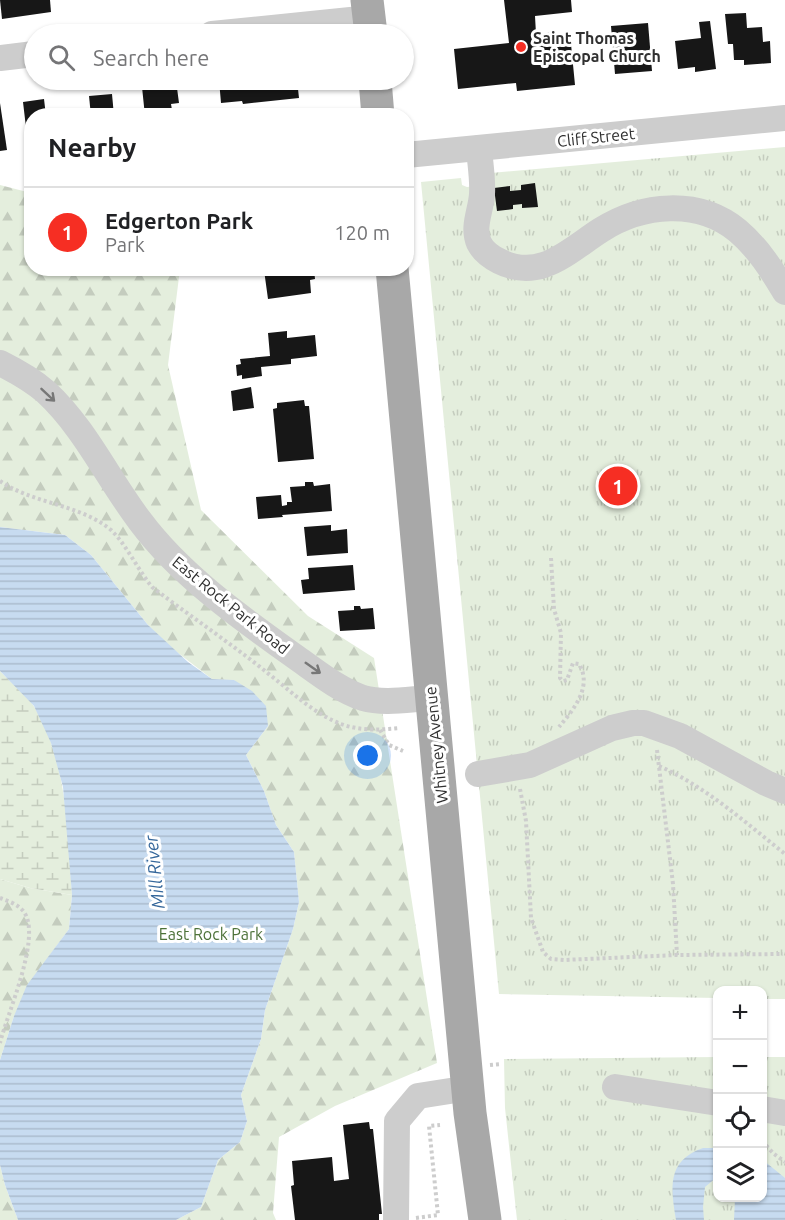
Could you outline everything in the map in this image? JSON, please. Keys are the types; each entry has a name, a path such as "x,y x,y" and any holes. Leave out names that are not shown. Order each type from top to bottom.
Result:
{"main road":[{"path":"376,90 377,108"},
{"name":"Whitney Avenue","path":"393,276 469,1088 485,1220"}],"street":[{"path":"304,24 369,17"},
{"path":"0,58 24,55"},
{"name":"Cliff Street","path":"414,154 785,118"},
{"path":"479,148 482,191 476,225 477,235 486,253 506,265 519,269 533,269 549,264 602,230 641,211 666,208 689,209 708,214 737,230 774,273 785,292"},
{"name":"East Rock Park Road","path":"0,363 35,384 58,405 87,443 135,515 159,543 177,563 246,620 322,675 363,698 379,700 431,698"},
{"path":"478,774 544,760 612,728 633,723 654,725 680,736 766,783 785,790"},
{"path":"615,1087 713,1102"},
{"path":"396,1220 397,1121 418,1096 469,1088"},
{"path":"767,1110 785,1113"}],"path":[{"path":"0,482 23,494 102,524 121,541 138,570 152,587 271,675 293,696 339,723 352,727 380,730 400,728"},
{"path":"551,558 554,609 561,633 560,678 563,681 567,680 573,663 579,664 583,671 584,687 576,707 558,728"},
{"path":"654,725 673,884 677,955"},
{"path":"380,730 389,745 403,751"},
{"path":"658,766 681,776 700,788 785,854"},
{"path":"514,768 526,821 531,918 543,952 551,959 783,954"},
{"path":"0,898 16,904 24,912 28,921 27,956 0,1043"},
{"path":"396,1220 438,1215 429,1126 440,1125"},
{"path":"767,1146 785,1162"}],"green space":[{"path":"785,147 785,999 767,999 767,986 713,986 713,998 499,994 421,182 461,178 462,185 467,187 492,184 491,173"},
{"path":"0,185 24,191 24,276 179,276 168,365 201,510 308,616 374,658 437,1063 335,1106 279,1137 273,1213 276,1220 176,1220 201,1207 218,1160 240,1142 247,1121 241,1095 261,1039 265,1010 293,929 299,902 294,852 276,825 264,791 246,755 268,726 234,680 212,679 165,643 91,555 65,535 0,527"},
{"path":"0,671 32,703 54,752 64,799 72,895 30,888 0,879"},
{"path":"0,879 30,888 72,895 69,929 50,955 14,1016 0,1060"},
{"path":"713,1057 713,1202 767,1202 767,1057 785,1057 785,1220 517,1220 505,1108 504,1059"},
{"path":"0,1165 5,1185 18,1220 0,1220"}],"water":[{"name":"Mill River","path":"0,527 65,535 91,555 148,625 188,662 212,679 234,680 252,691 266,706 268,726 246,755 264,791 276,825 294,852 299,902 293,929 265,1010 261,1039 241,1095 247,1121 240,1142 218,1160 201,1207 176,1220 18,1220 5,1185 0,1165 0,1060 27,985 69,929 72,895 63,787 51,743 34,706 0,671"},
{"path":"703,1148 713,1148 713,1180 705,1187 704,1220 676,1220 673,1197 674,1177 682,1160"},
{"path":"767,1163 785,1178 785,1220 734,1220 735,1202 767,1202"}],"building":[{"path":"0,0 50,0 51,12 2,19"},
{"name":"Saint Thomas Episcopal Church","path":"504,0 571,0 572,12 535,16 536,34 555,32 556,45 571,44 575,85 517,91 516,83 458,89 454,49 509,43"},
{"path":"746,13 747,28 762,27 763,42 770,41 771,63 744,65 744,60 734,60 733,44 728,44 725,14"},
{"path":"710,21 716,69 695,72 695,67 678,69 675,41 701,38 699,22"},
{"path":"648,23 652,71 615,74 611,26"},
{"path":"142,90 177,90 179,103 171,104 172,108 144,108"},
{"path":"220,90 298,90 299,98 243,104 242,101 221,103"},
{"path":"112,94 113,108 90,108 89,96"},
{"path":"44,99 45,108 24,108 24,110 23,102"},
{"path":"0,103 7,150 0,151"},
{"path":"535,183 538,207 522,208 522,204 513,205 513,209 497,211 494,188 510,186 510,191 521,190 521,185"},
{"path":"265,276 315,276 315,279 310,280 311,293 268,299"},
{"path":"287,331 287,338 315,335 317,356 291,359 291,364 261,367 262,376 242,379 242,375 237,376 236,365 241,364 240,359 270,356 268,333"},
{"path":"251,387 254,408 233,411 231,391"},
{"path":"304,400 305,406 309,406 314,459 278,462 273,409 277,408 277,403"},
{"path":"305,482 313,482 314,486 330,484 332,511 258,519 256,497 281,495 282,506 287,505 287,502 292,502 290,487 305,486"},
{"path":"331,525 331,531 347,529 348,553 307,556 304,527"},
{"path":"353,565 355,590 303,594 301,580 309,579 308,568"},
{"path":"354,606 360,606 361,609 373,608 375,629 340,631 338,611 354,610"},
{"path":"369,1122 370,1129 373,1129 382,1214 379,1214 379,1220 295,1220 291,1186 294,1185 292,1161 332,1157 334,1181 349,1179 343,1125"}],"place":[{"name":"Saint Thomas Episcopal Church","path":"521,47"},
{"name":"Edgerton Park","path":"618,486"}],"park label":[{"name":"East Rock Park","path":"211,934"}]}
